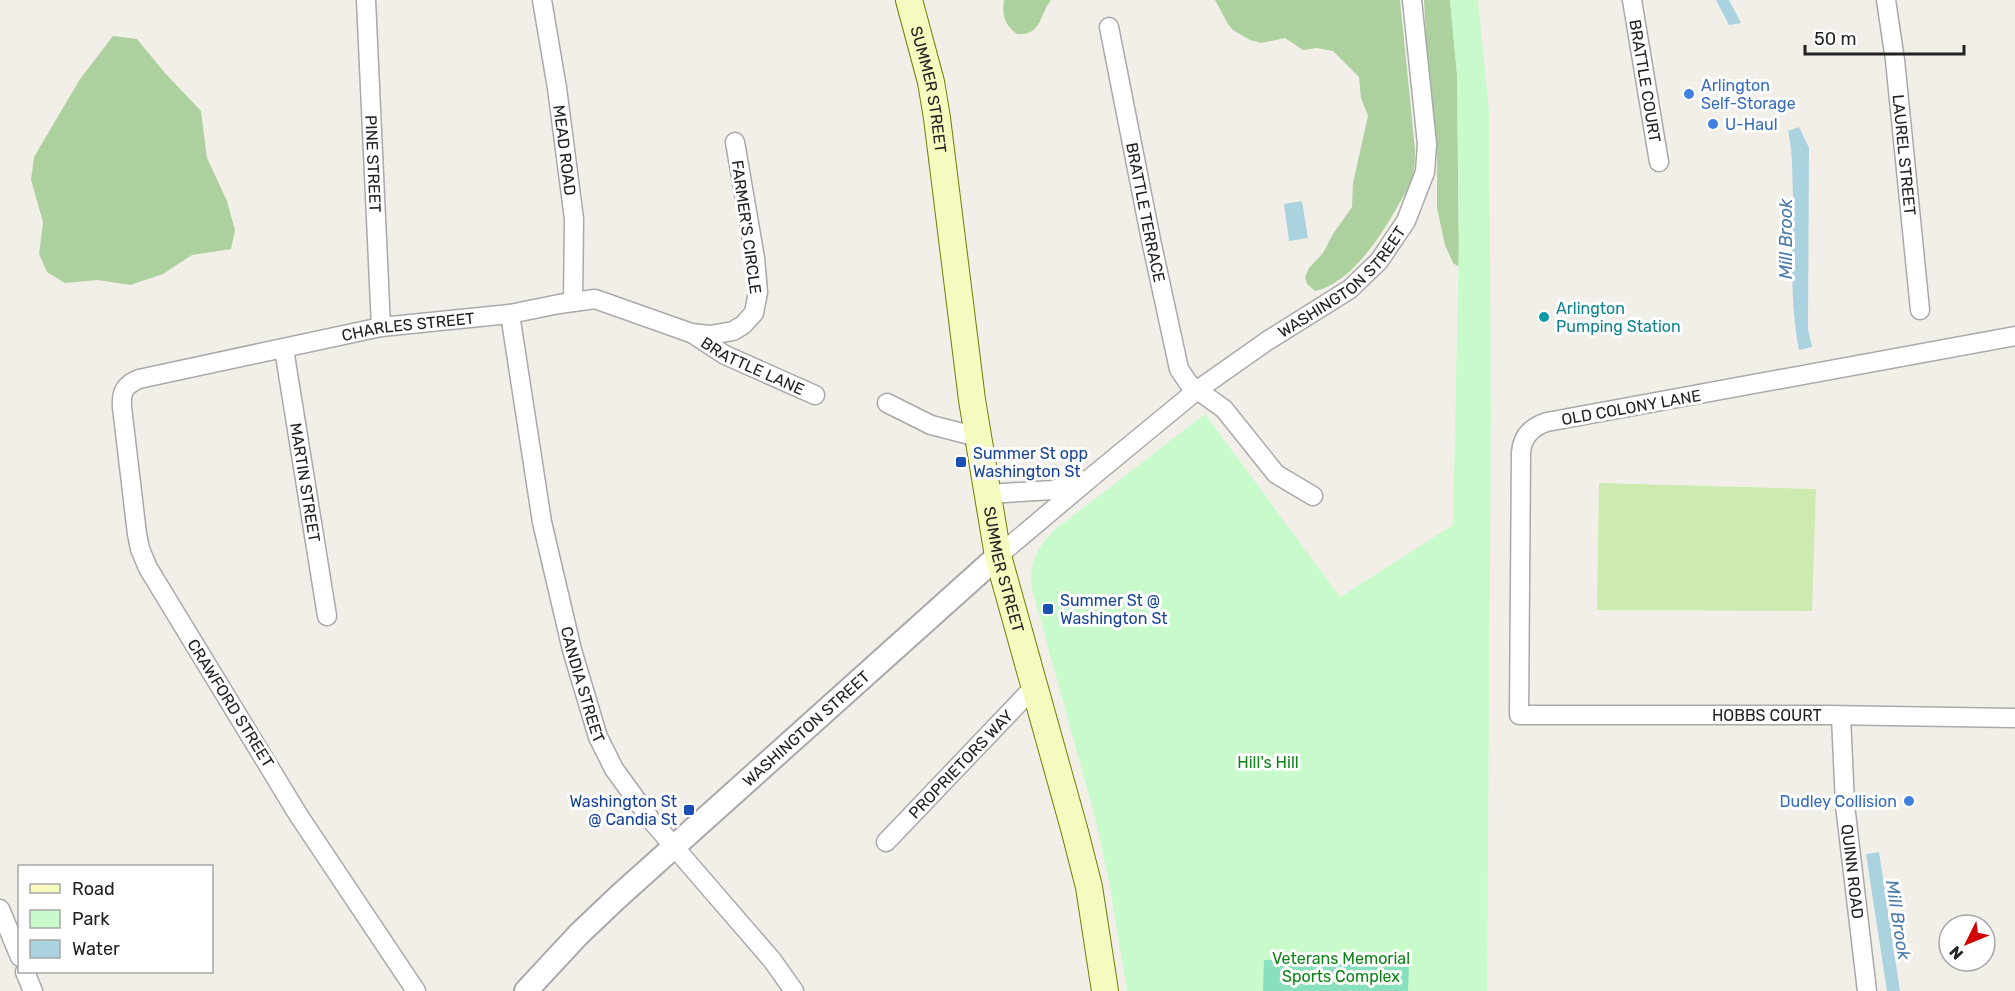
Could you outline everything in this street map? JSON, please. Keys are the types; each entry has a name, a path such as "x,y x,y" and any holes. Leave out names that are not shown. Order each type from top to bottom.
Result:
{"main road":[{"name":"SUMMER STREET","path":"909,0 931,82 978,437 998,556 1059,769 1089,887 1105,991"}],"street":[{"name":"PINE STREET","path":"366,0 381,327"},
{"name":"MEAD ROAD","path":"542,0 557,88 574,219 573,302"},
{"name":"WASHINGTON STREET","path":"526,991 579,934 673,847 998,556 1196,391 1267,341 1350,289 1379,261 1406,221 1425,172 1427,150 1412,0"},
{"name":"BRATTLE COURT","path":"1632,0 1659,162"},
{"name":"LAUREL STREET","path":"1886,0 1895,60 1920,310"},
{"name":"BRATTLE TERRACE","path":"1109,27 1176,362 1183,377 1196,391"},
{"name":"FARMER'S CIRCLE","path":"692,333 710,335 733,331 749,320 757,305 757,276 735,142"},
{"name":"CHARLES STREET","path":"124,388 139,379 284,350 381,327 510,314 595,299 692,333"},
{"name":"CANDIA STREET","path":"510,314 542,522 589,712 598,737 614,769 631,794 673,847 772,960 794,991"},
{"name":"BRATTLE LANE","path":"692,333 725,355 815,395"},
{"name":"OLD COLONY LANE","path":"1519,715 1521,453 1523,441 1535,427 1547,422 2015,336"},
{"name":"MARTIN STREET","path":"284,350 327,616"},
{"name":"CRAWFORD STREET","path":"124,388 123,414 137,534 142,556 299,816 416,991"},
{"path":"1196,391 1224,409 1280,478 1313,496"},
{"path":"887,404 931,425 978,437"},
{"name":"WASHINGTON STREET","path":"987,494 1053,490 1094,475"},
{"name":"PROPRIETORS WAY","path":"886,842 1034,687"},
{"name":"HOBBS COURT","path":"1519,715 2015,718"},
{"name":"QUINN ROAD","path":"1841,716 1845,805 1867,991"},
{"path":"0,909 18,952"},
{"path":"25,973 33,991"}],"green space":[{"path":"1004,0 1051,0 1036,28 1025,34 1017,34 1009,27 1005,19"},
{"path":"1215,0 1400,0 1415,149 1413,177 1385,228 1365,255 1341,278 1315,291 1307,284 1305,277 1352,207 1353,183 1368,116 1361,98 1359,77 1333,51 1317,48 1303,50 1285,38 1261,43 1250,40 1233,30"},
{"path":"1424,0 1450,0 1457,74 1459,267 1453,263 1445,245 1437,208 1437,158 1428,78"},
{"name":"Hill's Hill","path":"1450,0 1478,0 1489,111 1491,412 1487,991 1127,991 1110,887 1096,821 1032,589 1033,563 1040,548 1057,528 1205,414 1340,597 1453,525 1459,238 1457,74"},
{"path":"113,36 137,39 201,111 207,158 227,201 235,230 231,249 192,255 163,274 130,285 98,280 65,283 47,272 39,254 43,222 31,180 34,157 80,79"},
{"path":"1599,483 1816,489 1812,611 1597,610"},
{"name":"Veterans Memorial Sports Complex","path":"1264,960 1409,963 1408,991 1263,991"}],"water":[{"path":"1716,0 1729,0 1741,23 1729,25"},
{"path":"1799,127 1809,148 1808,329 1812,347 1799,350 1793,293 1793,196 1788,131"},
{"path":"1302,201 1308,238 1289,241 1284,204"},
{"path":"1879,852 1900,991 1887,991 1866,854"}],"place":[{"name":"Arlington Self-Storage","path":"1689,94"},
{"name":"U-Haul","path":"1713,124"},
{"name":"Arlington Pumping Station","path":"1544,317"},
{"name":"Summer St opp Washington St","path":"961,462"},
{"name":"Summer St @ Washington St","path":"1048,609"},
{"name":"Dudley Collision","path":"1909,801"},
{"name":"Washington St @ Candia St","path":"689,810"}],"water label":[{"name":"Mill Brook","path":"1786,239"},
{"name":"Mill Brook","path":"1898,920"}]}
